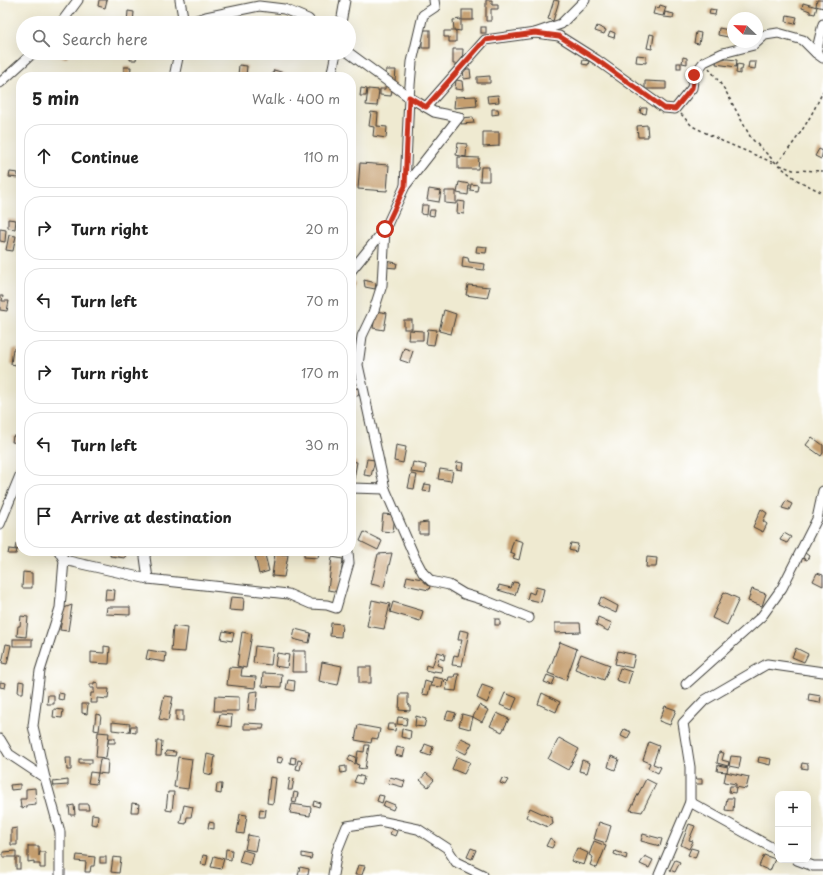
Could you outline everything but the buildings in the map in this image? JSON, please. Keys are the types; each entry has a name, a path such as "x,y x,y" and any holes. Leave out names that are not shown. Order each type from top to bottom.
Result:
{"street":[{"path":"67,16 78,0"},
{"path":"180,0 183,16"},
{"path":"342,16 345,0"},
{"path":"405,186 412,62 423,15 435,7 434,0"},
{"path":"426,107 485,40 535,33 561,24 585,0"},
{"path":"211,16 259,6 284,9 301,16"},
{"path":"819,55 823,24"},
{"path":"535,33 559,36 597,60 664,108 675,109 692,88 694,75 704,62 723,53 754,45 765,35 778,33 803,40 819,55"},
{"path":"356,58 409,97 434,112 459,117 405,186 385,229 356,265"},
{"path":"0,83 25,60"},
{"path":"175,72 178,60"},
{"path":"332,72 335,60"},
{"path":"385,229 382,285 373,313 362,336 358,364 385,489 415,558 423,573 431,581 449,585 464,594 484,600 528,618"},
{"path":"0,524 16,485"},
{"path":"356,488 385,489"},
{"path":"686,684 762,616 782,588 817,519 823,491"},
{"path":"60,875 60,832 44,778 33,726 40,671 60,608 64,560 62,556"},
{"path":"145,556 148,579"},
{"path":"64,560 148,579 288,594 311,604 327,605 336,608 349,563 348,556"},
{"path":"658,875 690,802 690,767 683,723 705,700 767,664 823,672"},
{"path":"0,739 9,754 44,778"},
{"path":"690,802 775,849"},
{"path":"333,875 337,851 347,826 380,821 418,829 447,848 456,862 483,875"},
{"path":"804,863 813,866 823,866"}],"path":[{"path":"704,62 725,90 751,138 777,164 798,180 823,193"},
{"path":"777,164 799,135 823,91"},
{"path":"675,109 692,126 722,141 793,170 823,171"}],"route":[{"path":"385,229 405,186 409,97 426,107 485,40 535,33 559,36 597,60 664,108 675,109 692,88 694,75"}]}
